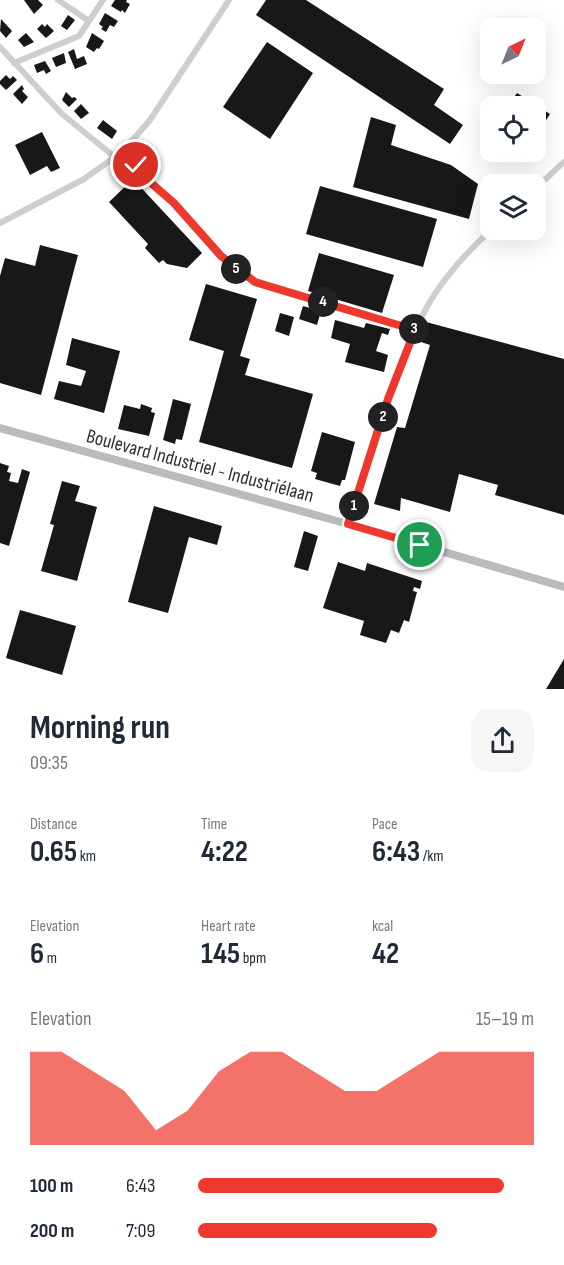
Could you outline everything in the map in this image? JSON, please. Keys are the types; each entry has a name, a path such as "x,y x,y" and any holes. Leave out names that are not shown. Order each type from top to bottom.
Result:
{"main road":[{"name":"Boulevard Industriel - Industriélaan","path":"0,428 348,524 564,587"}],"street":[{"path":"58,0 89,21"},
{"path":"14,63 79,36 103,0"},
{"path":"0,223 84,179 116,158 150,120 229,0"},
{"path":"0,47 62,114 116,158"},
{"path":"122,152 151,183 174,203 221,256 255,282 415,330"},
{"path":"546,179 564,162"},
{"path":"348,524 388,399 415,330 432,298 452,271 481,240"}],"building":[{"path":"24,0 38,0 43,5 34,14"},
{"path":"115,0 127,0 126,2 130,4 125,13 111,6"},
{"path":"266,0 306,0 444,89 434,105 463,125 450,144 256,15"},
{"path":"105,13 118,21 114,27 110,25 106,32 99,24"},
{"path":"68,15 75,20 67,30 61,26"},
{"path":"1,19 12,31 6,38 0,31"},
{"path":"42,24 45,27 47,24 54,31 46,38 37,29"},
{"path":"26,33 34,42 24,47 18,40"},
{"path":"92,33 104,41 94,52 86,47"},
{"path":"267,42 313,73 270,139 223,107"},
{"path":"74,49 77,59 84,56 87,64 75,69 68,52"},
{"path":"64,53 66,63 56,67 52,58"},
{"path":"45,61 51,71 46,74 44,70 37,73 34,65"},
{"path":"6,75 10,79 13,76 17,80 6,90 0,81"},
{"path":"22,85 24,89 22,91 28,97 22,104 13,94"},
{"path":"66,92 72,98 77,99 69,107 62,100"},
{"path":"81,104 89,113 81,119 74,111"},
{"path":"371,117 396,125 391,145 451,165 478,184 469,219 353,187"},
{"path":"103,120 117,131 112,139 97,128"},
{"path":"42,132 60,168 51,172 47,166 30,175 15,145"},
{"path":"133,179 202,253 187,268 167,264 163,260 159,263 145,248 148,244 109,202"},
{"path":"320,186 437,219 423,267 306,234"},
{"path":"40,245 78,255 41,395 0,383 0,276 5,258 35,266"},
{"path":"319,253 394,275 382,313 308,291"},
{"path":"206,284 257,299 240,356 250,359 245,375 313,394 292,468 199,442 224,351 189,340"},
{"path":"303,306 321,311 317,325 299,319"},
{"path":"280,313 294,317 289,336 275,331"},
{"path":"335,320 364,328 366,323 390,329 388,335 382,333 376,351 388,355 384,372 345,362 350,344 331,338"},
{"path":"426,322 564,359 564,515 495,495 498,485 459,474 450,512 401,498 400,511 374,504 397,427 405,428 430,345 421,342"},
{"path":"72,338 120,351 104,413 54,399 59,381 81,386 86,371 66,365"},
{"path":"173,399 191,404 182,440 176,439 175,444 163,440"},
{"path":"141,404 152,408 151,412 155,413 149,436 118,429 124,405 140,409"},
{"path":"322,432 355,442 345,480 342,480 340,486 315,479 317,473 311,471"},
{"path":"0,463 9,466 7,472 11,473 9,481 18,483 22,469 30,472 9,546 0,543"},
{"path":"62,481 80,486 75,501 97,507 77,581 41,571 54,525 50,524"},
{"path":"154,506 222,526 217,545 189,537 168,613 128,602"},
{"path":"304,531 318,536 308,571 294,567"},
{"path":"338,562 365,571 367,563 422,581 420,589 414,587 413,591 417,592 409,622 404,620 399,633 391,630 386,643 360,635 364,621 323,608"},
{"path":"20,610 76,626 62,675 6,658"},
{"path":"564,659 564,689 546,689"}],"route":[{"path":"136,165 231,266 255,282 415,330 388,399 348,524 420,545"}]}
